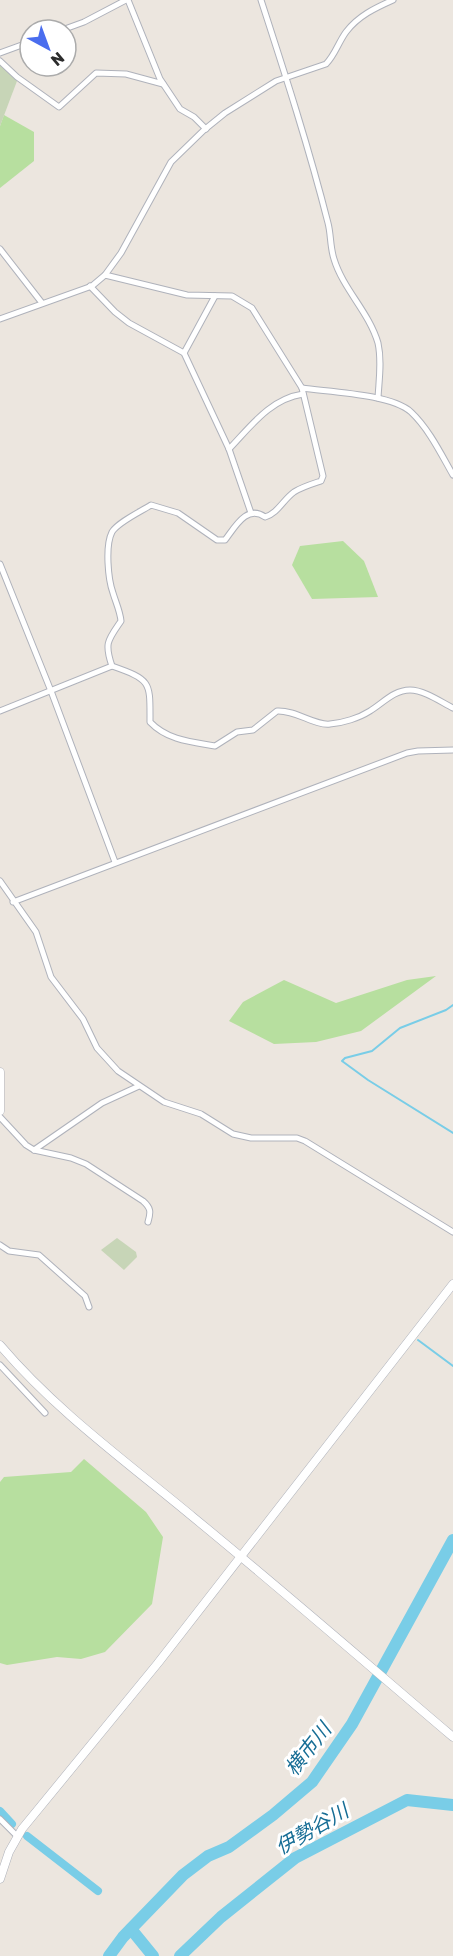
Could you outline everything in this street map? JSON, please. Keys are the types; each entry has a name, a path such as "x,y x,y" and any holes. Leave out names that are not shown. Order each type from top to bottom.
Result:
{"street":[{"path":"78,24 127,0 163,84 180,110 194,117 206,129"},
{"path":"261,0 329,225 333,258 378,344 380,366 378,398"},
{"path":"0,319 90,286 105,275 121,253 171,162 206,129 239,104 285,77 326,64 332,59 351,26 368,12 393,0"},
{"path":"0,53 18,46"},
{"path":"0,60 17,77 59,107 96,74 126,74 163,84"},
{"path":"0,249 42,303"},
{"path":"105,275 187,295 232,296 252,308 303,391 323,471 323,479 293,493 274,513 265,517 260,513 251,513 243,518 225,540 217,540 178,513 152,505 115,529 109,545 109,572 112,592 121,612 122,621 107,640 106,650 112,666"},
{"path":"90,286 129,323 184,353 230,449 251,513"},
{"path":"184,353 215,296"},
{"path":"230,449 265,411 303,391 378,398 411,412 424,427 453,475"},
{"path":"0,564 51,691 115,862"},
{"path":"0,711 112,666 136,674 147,684 150,692 150,722 158,731 176,739 215,746 237,732 253,730 277,711 331,724 359,716 395,693 411,690 453,708"},
{"path":"13,902 407,753 453,750"},
{"path":"0,881 36,932 51,977 83,1018 97,1048 118,1071 164,1102 201,1114 233,1134 251,1138 297,1138 305,1141 453,1232"},
{"path":"0,1072 0,1111"},
{"path":"34,1150 102,1103 139,1086"},
{"path":"0,1117 26,1145 34,1150 71,1158 102,1174 150,1207 151,1214 148,1222"},
{"path":"0,1245 9,1251 39,1255 85,1296 89,1306"},
{"path":"0,1878 17,1836 158,1663 453,1284"},
{"path":"0,1345 68,1414 241,1556 453,1737"},
{"path":"0,1365 45,1413"},
{"path":"0,1819 17,1836"}],"green space":[{"path":"0,65 17,81 0,126"},
{"path":"4,115 34,132 34,161 0,188 0,126"},
{"path":"343,541 364,561 378,597 312,599 292,565 300,546"},
{"path":"436,976 361,1031 316,1042 274,1044 229,1021 243,1002 284,980 336,1003 407,980"},
{"path":"117,1238 136,1252 137,1257 124,1270 101,1250"},
{"path":"84,1459 146,1512 163,1537 152,1604 105,1652 81,1659 57,1657 7,1665 0,1663 0,1482 4,1477 71,1472"}],"waterway":[{"path":"453,1005 446,1010 400,1028 372,1051 345,1058 342,1061 453,1133"},
{"path":"418,1340 453,1366"},
{"name":"横市川","path":"109,1956 123,1937 183,1875 208,1856 229,1847 273,1815 312,1782 352,1724 453,1540"},
{"name":"伊勢谷川","path":"180,1956 221,1917 295,1858 407,1800 453,1805"},
{"path":"0,1811 12,1824"},
{"path":"27,1836 98,1891"},
{"name":"伊勢谷川","path":"131,1929 153,1956"}]}
